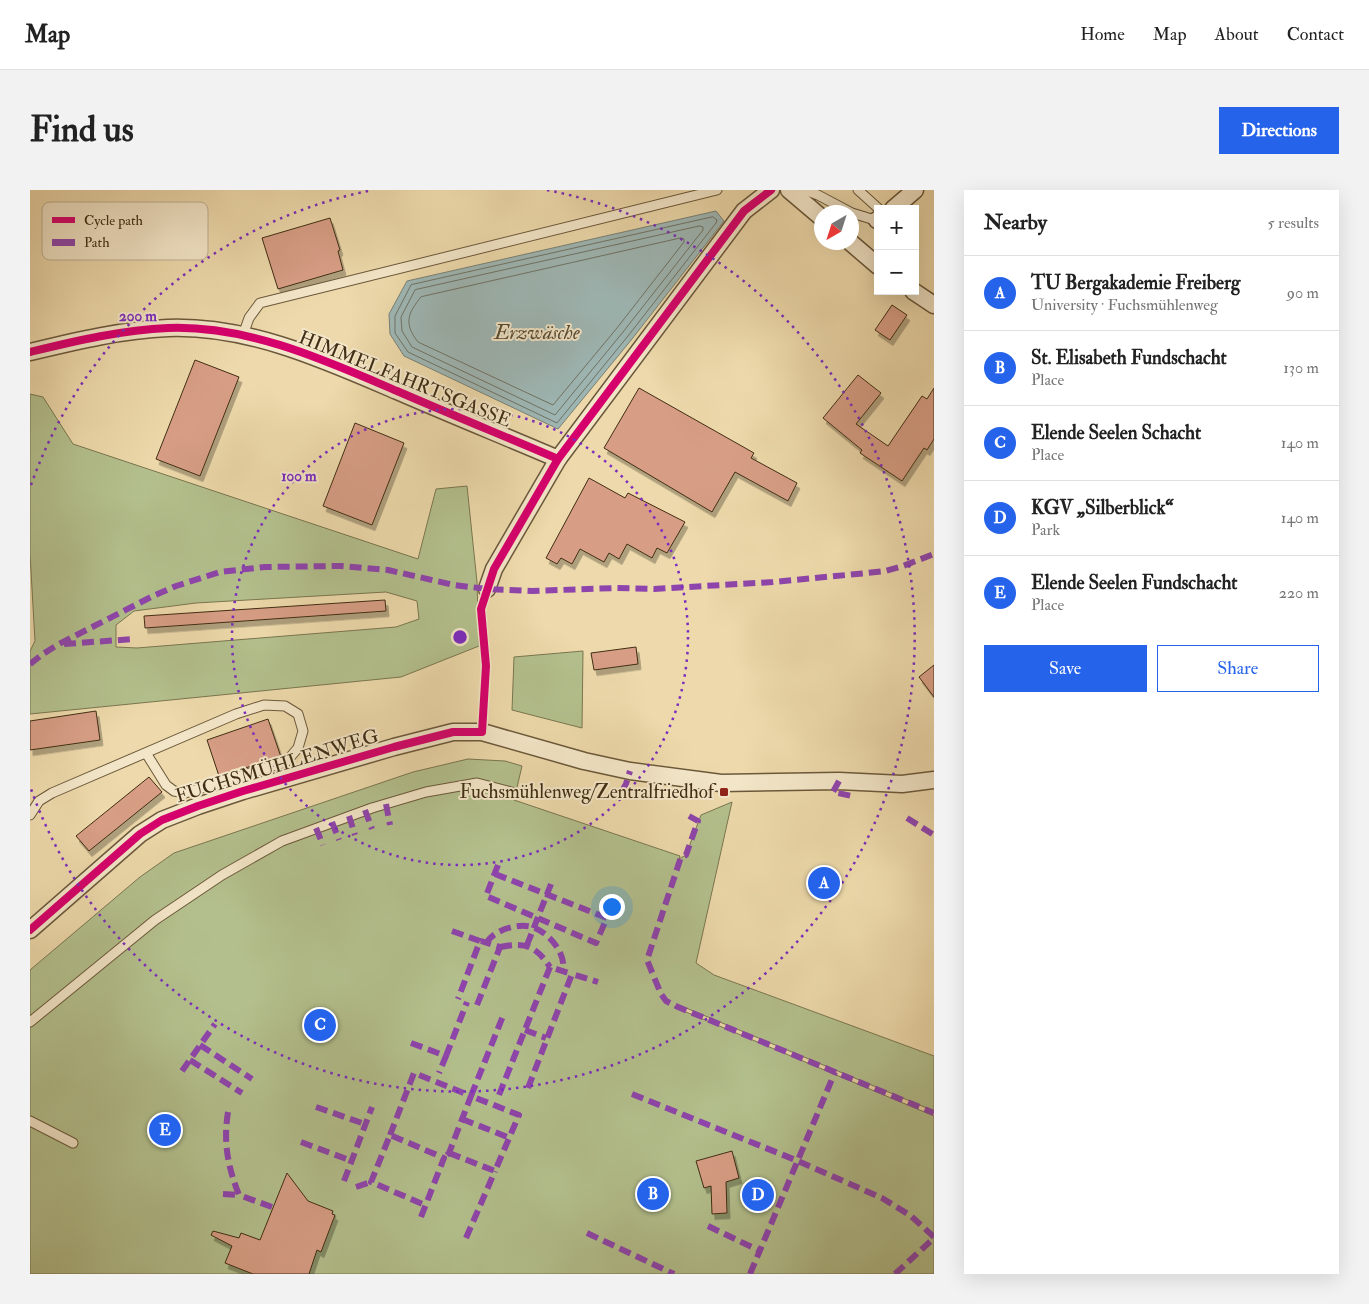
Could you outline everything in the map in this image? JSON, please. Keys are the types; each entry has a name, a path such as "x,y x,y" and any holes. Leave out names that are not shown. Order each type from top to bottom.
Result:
{"street":[{"path":"487,589 494,569 558,459 744,211 771,190"},
{"path":"789,190 814,211"},
{"path":"897,205 914,190"},
{"path":"859,250 874,263"},
{"path":"919,295 934,305"},
{"name":"HIMMELFAHRTSGASSE","path":"30,352 100,335 168,328 219,330 244,335 316,356 558,459"},
{"name":"FUCHSMÜHLENWEG","path":"30,930 140,834 162,820 243,791 394,747 453,732 482,732 584,761 630,771 721,784 839,781 902,784 934,780"}],"lane":[{"path":"244,335 249,318 260,303 717,190"},
{"path":"805,190 835,205"},
{"path":"858,190 875,205"},
{"path":"859,215 874,219"},
{"path":"30,816 39,801 52,793 236,714 264,705 285,706 298,714 303,731 298,748 286,762 185,793 174,791 166,785 146,753"},
{"path":"30,1022 155,920 222,875 282,841 372,808 426,792 477,783 515,793"},
{"path":"30,1121 73,1143"}],"green space":[{"path":"30,394 43,397 73,444 418,559 436,489 467,486 477,582 479,646 401,677 30,714 30,651 35,641 30,554","holes":["386,592 417,601 419,619 396,627 137,648 116,647 116,625 134,611 196,603"]},
{"path":"583,651 582,728 512,710 514,657"},
{"path":"468,759 505,761 522,766 514,800 680,856 679,859 686,855 701,815 732,802 696,963 714,975 934,1056 934,1111 679,1005 674,1007 934,1116 934,1274 30,1274 30,970 140,877 174,853 413,772"}],"water":[{"name":"Erzwäsche","path":"716,211 724,221 632,339 558,429 404,356 390,334 389,314 407,281"}],"building":[{"path":"330,218 340,250 338,251 343,270 278,289 262,238"},
{"path":"892,305 907,315 890,340 875,330"},
{"path":"195,360 239,377 200,476 156,459"},
{"path":"858,375 881,393 856,424 888,446 922,396 927,399 934,388 934,439 927,450 924,448 902,481 860,453 862,450 823,418"},
{"path":"639,388 754,453 751,458 797,483 788,501 735,472 712,512 604,448"},
{"path":"355,423 404,443 372,525 323,506"},
{"path":"589,478 625,498 628,493 685,522 667,553 657,548 652,558 627,544 619,559 609,553 604,562 580,549 572,564 561,558 557,564 546,558"},
{"path":"385,600 386,611 145,628 144,616"},
{"path":"636,647 638,664 594,670 591,653"},
{"path":"934,665 934,697 919,677"},
{"path":"96,711 100,740 30,750 30,721"},
{"path":"268,719 281,757 219,776 207,740"},
{"path":"149,777 162,792 89,851 76,836"},
{"path":"732,1151 739,1178 726,1182 727,1213 712,1214 711,1186 704,1188 696,1161"},
{"path":"287,1173 308,1201 333,1211 332,1214 335,1215 321,1252 317,1250 309,1274 253,1274 225,1263 232,1246 211,1235 213,1231 239,1238 241,1233 260,1240"}],"marked path":[{"path":"30,664 59,644 153,596 176,586 220,572 265,567 341,566 388,570 454,585 487,589 532,591 616,588 654,589 773,582 885,571 934,554"},
{"path":"64,644 134,639"},
{"path":"622,791 630,771"},
{"path":"839,781 833,792 852,796"},
{"path":"386,804 390,825"},
{"path":"365,810 372,829"},
{"path":"349,816 355,835"},
{"path":"689,816 698,821 686,855 681,857 647,960 661,994 666,1001 934,1113"},
{"path":"907,818 934,835"},
{"path":"332,822 339,840"},
{"path":"316,828 323,845"},
{"path":"498,865 486,896 596,943 612,906"},
{"path":"495,874 607,918"},
{"path":"527,945 551,884"},
{"path":"486,943 495,934 508,928 515,926 535,928 547,935 560,952 563,971"},
{"path":"452,931 480,941 458,999"},
{"path":"477,1005 500,947 481,941"},
{"path":"500,947 516,945 529,947 539,954 550,967"},
{"path":"499,1095 550,967 572,974"},
{"path":"528,1088 572,974 598,982"},
{"path":"446,1056 467,1002"},
{"path":"449,1153 495,1171 519,1115 471,1096 503,1016"},
{"path":"182,1071 215,1024"},
{"path":"525,1030 546,1038"},
{"path":"411,1043 446,1056 439,1073"},
{"path":"200,1045 252,1079"},
{"path":"190,1060 242,1093"},
{"path":"750,1274 835,1072"},
{"path":"390,1135 414,1073 471,1096 449,1153 445,1157"},
{"path":"632,1094 798,1161 882,1198 911,1216 934,1237"},
{"path":"316,1107 365,1124"},
{"path":"344,1181 372,1107"},
{"path":"228,1112 226,1145 232,1175 239,1195 272,1207"},
{"path":"462,1119 510,1138"},
{"path":"421,1217 444,1158 390,1135 371,1182 425,1205"},
{"path":"301,1142 352,1161"},
{"path":"466,1238 495,1171"},
{"path":"356,1187 371,1182"},
{"path":"223,1194 239,1195"},
{"path":"708,1226 760,1251"},
{"path":"587,1233 674,1274"},
{"path":"895,1274 934,1238"}],"cycle path":[{"path":"30,930 140,834 162,820 243,791 394,747 453,732 482,732 486,666 481,609 494,569 558,459 744,211 771,190"},
{"path":"30,352 99,337 150,329 198,329 257,338 342,368 558,459"}],"place":[{"name":"Fuchsmühlenweg/Zentralfriedhof","path":"724,792"},
{"name":"TU Bergakademie Freiberg","path":"824,883"},
{"name":"Elende Seelen Schacht","path":"320,1025"},
{"name":"Elende Seelen Fundschacht","path":"165,1130"},
{"name":"St. Elisabeth Fundschacht","path":"653,1194"},
{"name":"KGV „Silberblick“","path":"758,1195"}]}
